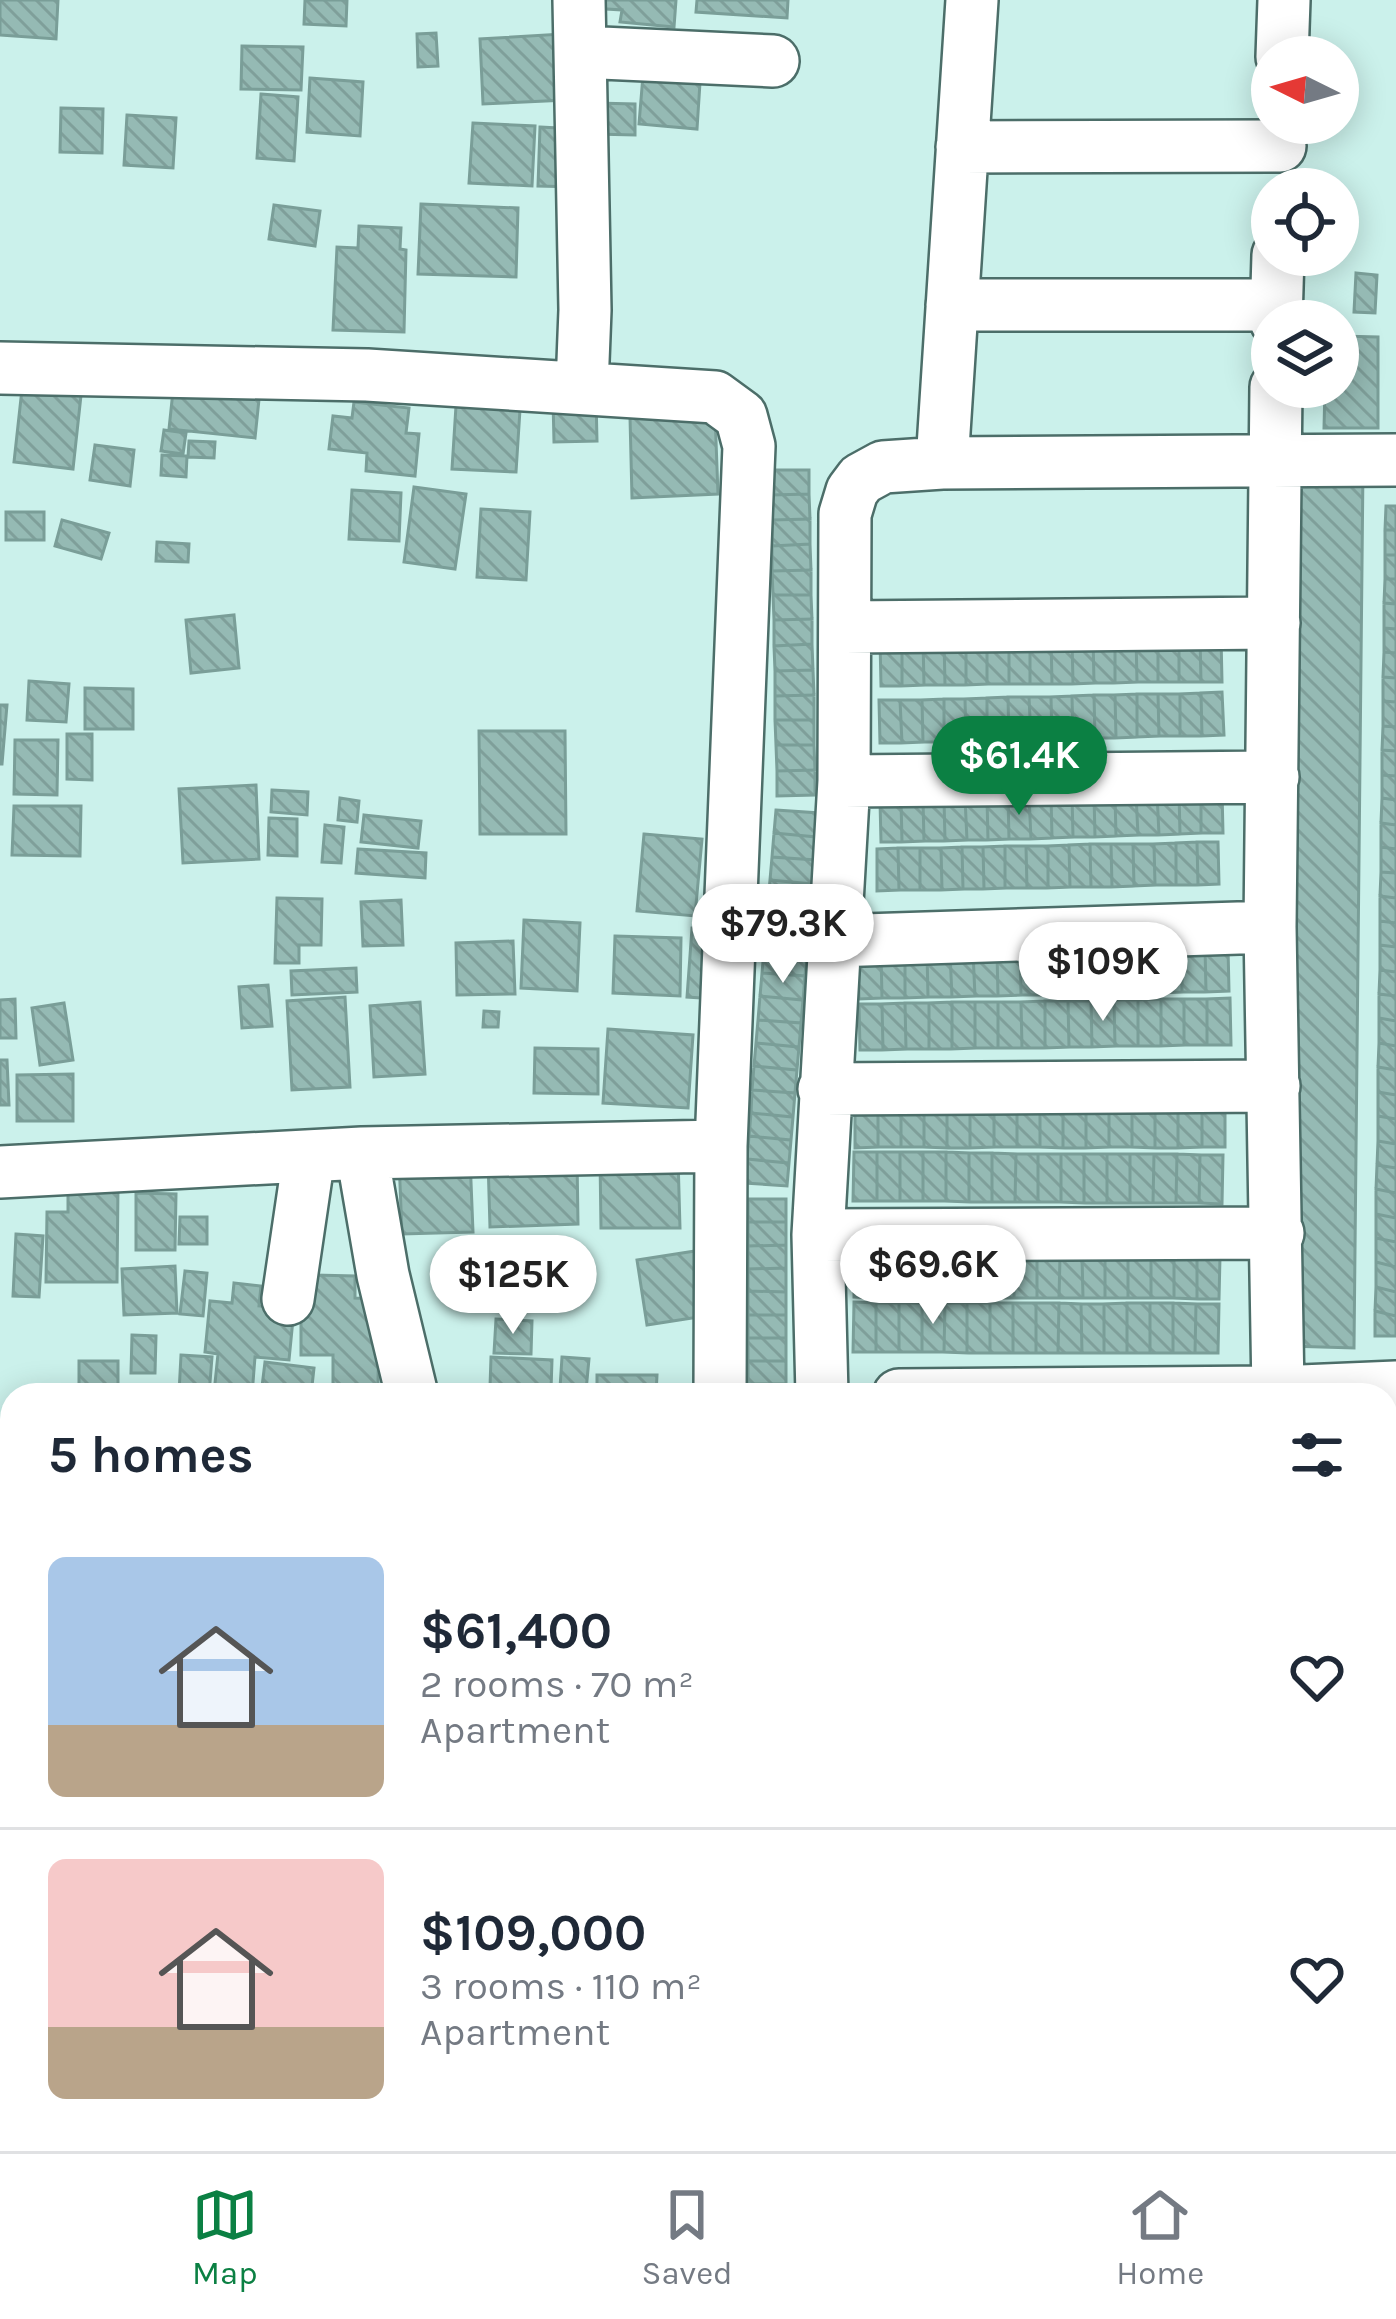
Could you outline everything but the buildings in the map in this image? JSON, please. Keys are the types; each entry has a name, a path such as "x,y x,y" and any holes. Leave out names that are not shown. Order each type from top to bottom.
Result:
{"street":[{"path":"579,0 582,387"},
{"path":"942,463 972,0"},
{"path":"1283,36 1284,0"},
{"path":"580,52 773,61"},
{"path":"962,147 1280,153"},
{"path":"952,305 1277,294"},
{"path":"0,368 367,374 582,387 715,397 741,416 749,446 721,1146 720,1383"},
{"path":"1275,408 1270,927 1278,1383"},
{"path":"822,1383 818,1235 844,782 842,536 852,491 861,479 883,467 942,463 1396,460"},
{"path":"845,627 1274,623"},
{"path":"844,782 1273,777"},
{"path":"833,940 1270,927"},
{"path":"824,1089 1274,1086"},
{"path":"0,1172 362,1154 721,1146"},
{"path":"362,1154 383,1274 409,1383"},
{"path":"288,1299 309,1156"},
{"path":"818,1235 1278,1233"}]}
